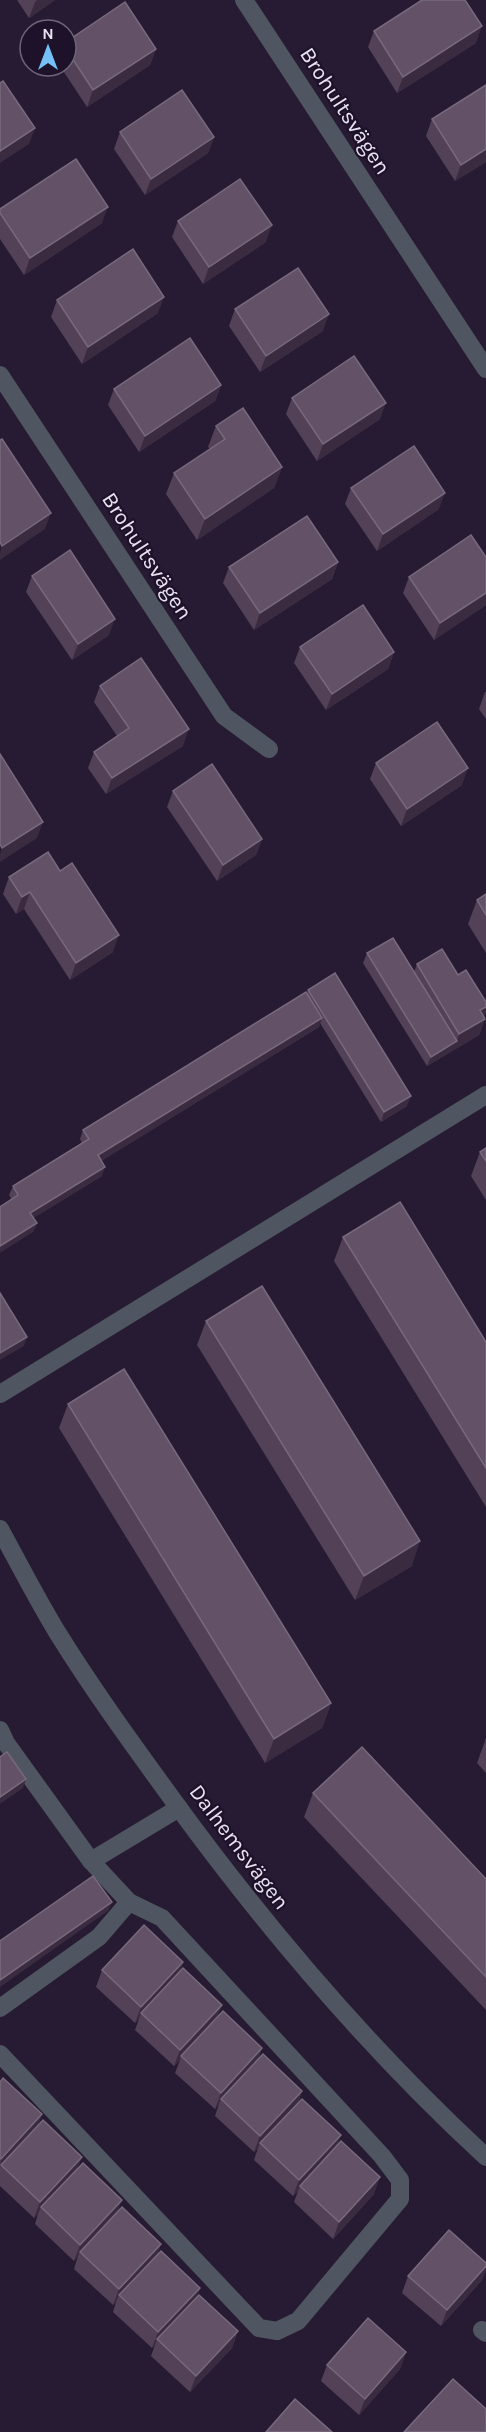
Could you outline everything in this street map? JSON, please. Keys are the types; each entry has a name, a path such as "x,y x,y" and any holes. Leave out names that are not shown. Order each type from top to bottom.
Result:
{"street":[{"name":"Brohultsvägen","path":"244,0 486,369"},
{"name":"Brohultsvägen","path":"0,375 224,716 269,749"},
{"path":"0,1394 486,1095"},
{"name":"Dalhemsvägen","path":"0,1529 57,1632 132,1743 235,1884 289,1951 374,2045 486,2157"},
{"path":"0,2054 259,2328 277,2331 298,2320 400,2199 400,2180 382,2156 162,1918 129,1902 91,1861 2,1740"},
{"path":"91,1861 179,1808"},
{"path":"0,2008 99,1937 129,1902"}],"building":[{"path":"422,0 465,0 482,26 403,77 374,31"},
{"path":"125,2 156,49 93,90 78,67 78,34"},
{"path":"3,81 35,128 0,151 0,83"},
{"path":"486,85 486,149 461,165 432,119"},
{"path":"182,90 214,137 151,179 120,132"},
{"path":"76,159 108,207 30,258 0,213 0,209"},
{"path":"240,179 272,225 209,267 178,221"},
{"path":"133,249 164,297 88,347 57,300"},
{"path":"298,268 329,314 266,356 235,309"},
{"path":"190,338 221,385 145,436 114,389"},
{"path":"354,356 386,403 323,444 292,398"},
{"path":"243,408 282,467 205,519 174,473 225,439 216,426"},
{"path":"2,439 51,513 2,546 0,542 0,440"},
{"path":"414,446 445,493 383,534 351,488"},
{"path":"307,516 338,562 260,613 229,567"},
{"path":"471,535 486,557 486,593 440,623 409,577"},
{"path":"70,550 115,619 78,644 32,576"},
{"path":"363,605 394,652 332,694 300,647"},
{"path":"141,658 189,729 112,778 94,752 129,728 100,686"},
{"path":"437,722 468,768 407,809 376,763"},
{"path":"0,754 43,822 2,848 0,844"},
{"path":"212,764 262,839 223,865 173,791"},
{"path":"48,852 60,871 72,863 119,935 76,963 30,892 22,897 9,877"},
{"path":"486,894 486,915 477,900"},
{"path":"393,938 457,1041 431,1057 367,953"},
{"path":"442,949 458,975 466,970 486,1002 486,1007 480,1010 485,1019 459,1034 417,964"},
{"path":"335,973 411,1096 384,1112 308,990"},
{"path":"306,992 322,1018 98,1155 105,1167 30,1213 37,1223 0,1246 0,1207 18,1195 13,1186 89,1139 83,1130"},
{"path":"486,1148 486,1161 480,1152"},
{"path":"400,1202 486,1342 486,1468 343,1237"},
{"path":"262,1286 420,1541 364,1576 206,1321"},
{"path":"0,1293 27,1337 0,1353"},
{"path":"124,1369 331,1703 274,1739 68,1404"},
{"path":"362,1747 486,1879 486,1977 313,1793"},
{"path":"7,1752 26,1779 0,1797 0,1757"},
{"path":"93,1876 112,1902 0,1980 0,1941"},
{"path":"144,1925 183,1962 141,2007 102,1970"},
{"path":"183,1968 222,2005 180,2050 141,2013"},
{"path":"223,2011 262,2048 221,2093 181,2056"},
{"path":"263,2054 302,2091 260,2136 221,2099"},
{"path":"3,2078 42,2114 1,2159 0,2082"},
{"path":"302,2099 341,2135 299,2180 260,2143"},
{"path":"43,2120 82,2157 40,2202 1,2165"},
{"path":"341,2141 380,2177 339,2222 300,2186"},
{"path":"83,2163 122,2200 80,2245 41,2207"},
{"path":"122,2207 161,2244 119,2289 80,2252"},
{"path":"449,2230 486,2263 486,2266 447,2310 408,2276"},
{"path":"161,2251 200,2288 158,2332 119,2295"},
{"path":"199,2295 238,2331 196,2376 157,2339"},
{"path":"368,2318 406,2352 365,2399 327,2365"},
{"path":"453,2379 486,2409 486,2432 404,2432"},
{"path":"295,2399 332,2432 266,2432"}]}
